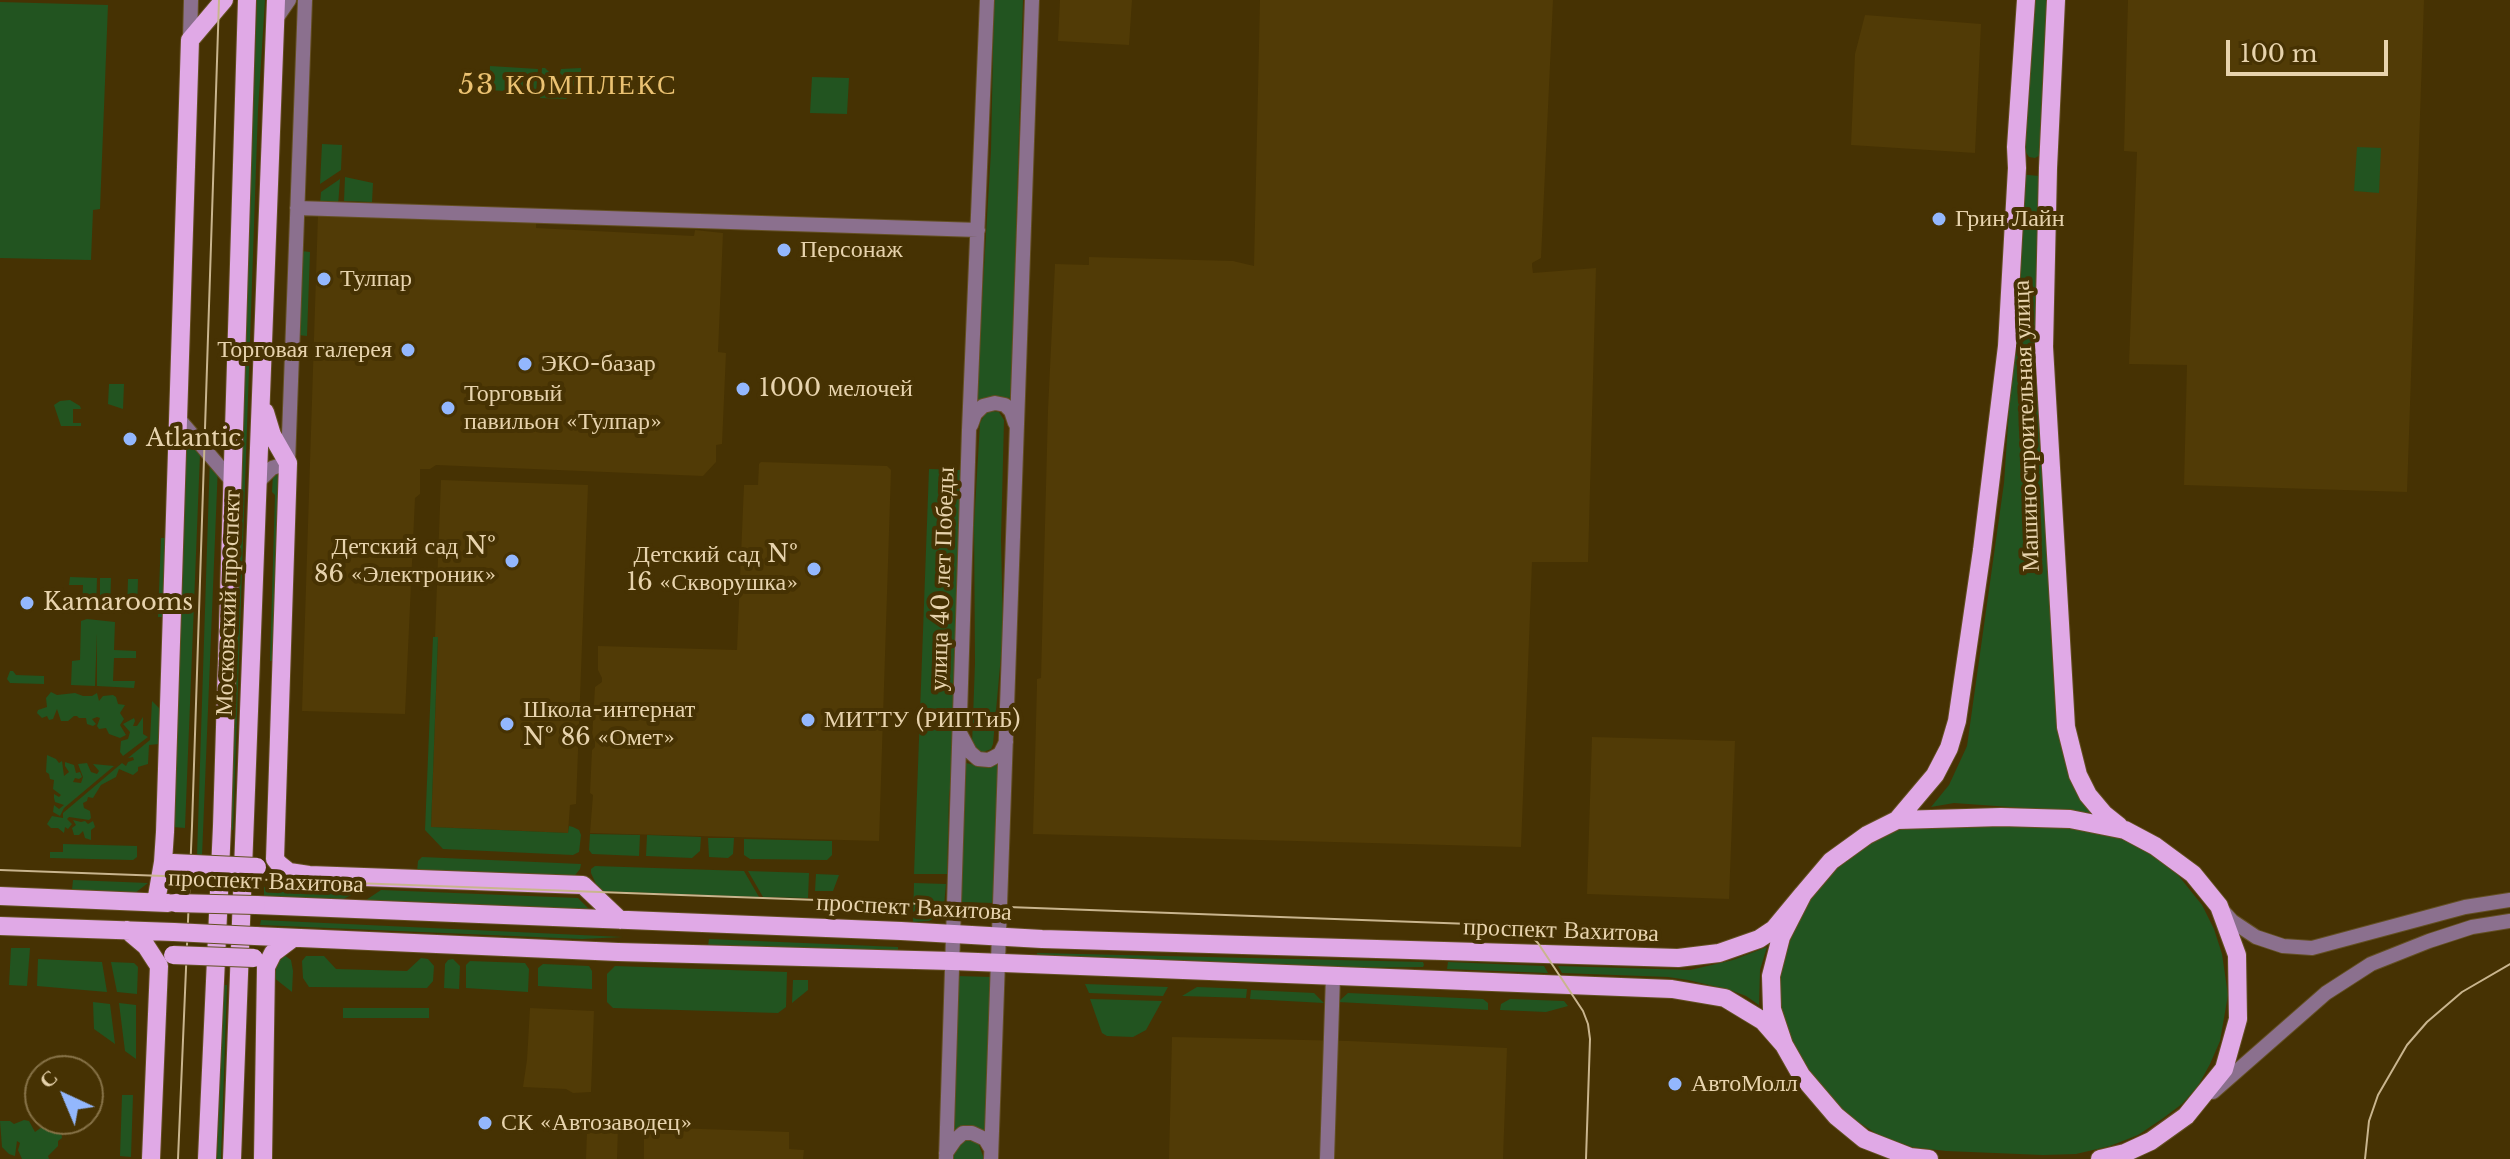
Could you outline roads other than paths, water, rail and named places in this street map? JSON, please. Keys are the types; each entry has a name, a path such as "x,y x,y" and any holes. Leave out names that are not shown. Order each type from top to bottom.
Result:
{"main road":[{"path":"166,902 190,40 224,0"},
{"name":"Московский проспект","path":"207,1159 222,826 247,0"},
{"name":"Московский проспект","path":"232,1159 276,0"},
{"name":"Машиностроительная улица","path":"1897,820 1935,775 1949,748 1957,721 2003,386 2026,0"},
{"name":"Машиностроительная улица","path":"2056,0 2048,150 2044,347 2066,727 2078,775 2088,795 2104,814 2125,830"},
{"path":"2016,147 2032,167 2041,167 2048,150"},
{"path":"260,386 269,427 288,463 275,859 283,869 295,874 583,885 620,920"},
{"path":"1884,1159 1827,1106 1801,1075 1784,1045 1772,1009 1771,976 1781,937 1803,894 1831,861 1867,835 1897,820 2001,817 2070,819 2125,830 2155,846 2193,874 2219,906 2237,955 2238,1019 2224,1069 2186,1116 2151,1141 2121,1156 2100,1159"},
{"path":"168,862 257,867 268,865 275,859"},
{"name":"проспект Вахитова","path":"0,896 1000,936 1678,958 1699,957 1759,939 1774,929 1803,894"},
{"path":"668,953 698,945 702,938 700,932 672,923"},
{"path":"0,926 1629,987 1701,992 1725,998 1763,1021 1784,1045"},
{"path":"127,930 166,960 260,963 293,938"},
{"path":"1412,979 1441,970 1443,965 1441,959 1414,950"},
{"path":"151,1159 166,960"},
{"path":"260,963 263,1159"},
{"path":"1864,1139 1910,1157 1929,1159"}],"street":[{"path":"190,40 191,0"},
{"path":"275,20 289,0"},
{"path":"257,483 272,468 288,463 305,0"},
{"name":"улица 40 лет Победы","path":"946,1156 969,430 987,0"},
{"path":"991,1154 1032,0"},
{"path":"297,208 978,230"},
{"path":"969,430 975,414 983,406 995,403 1005,405 1011,411 1016,427"},
{"path":"178,418 231,480"},
{"path":"961,734 970,752 978,759 989,760 1000,754 1006,742"},
{"path":"2219,906 2232,921 2256,937 2283,946 2312,948 2465,907 2510,900"},
{"path":"2186,1116 2326,993 2371,964 2458,932 2510,921"},
{"path":"1327,1159 1333,976"},
{"path":"946,1156 963,1133 978,1134 985,1139 991,1154"}],"tram line":[{"path":"178,1159 219,0"},
{"path":"0,870 1518,928 1538,943 1583,1011 1588,1024 1586,1159"},
{"path":"2365,1159 2369,1121 2378,1095 2407,1045 2427,1022 2462,992 2510,964"}],"place":[{"name":"Грин Лайн","path":"1939,219"},
{"name":"Персонаж","path":"784,250"},
{"name":"Тулпар","path":"324,279"},
{"name":"Торговая галерея","path":"408,350"},
{"name":"ЭКО-базар","path":"525,364"},
{"name":"1000 мелочей","path":"743,389"},
{"name":"Торговый павильон «Тулпар»","path":"448,408"},
{"name":"Atlantic","path":"130,439"},
{"name":"Детский сад № 86 «Электроник»","path":"512,561"},
{"name":"Детский сад № 16 «Скворушка»","path":"814,569"},
{"name":"Kamarooms","path":"27,603"},
{"name":"МИТТУ (РИПТиБ)","path":"808,720"},
{"name":"Школа-интернат № 86 «Омет»","path":"507,724"},
{"name":"АвтоМолл","path":"1675,1084"},
{"name":"СК «Автозаводец»","path":"485,1123"}],"district":[{"name":"53 КОМПЛЕКС","path":"568,86"}]}
